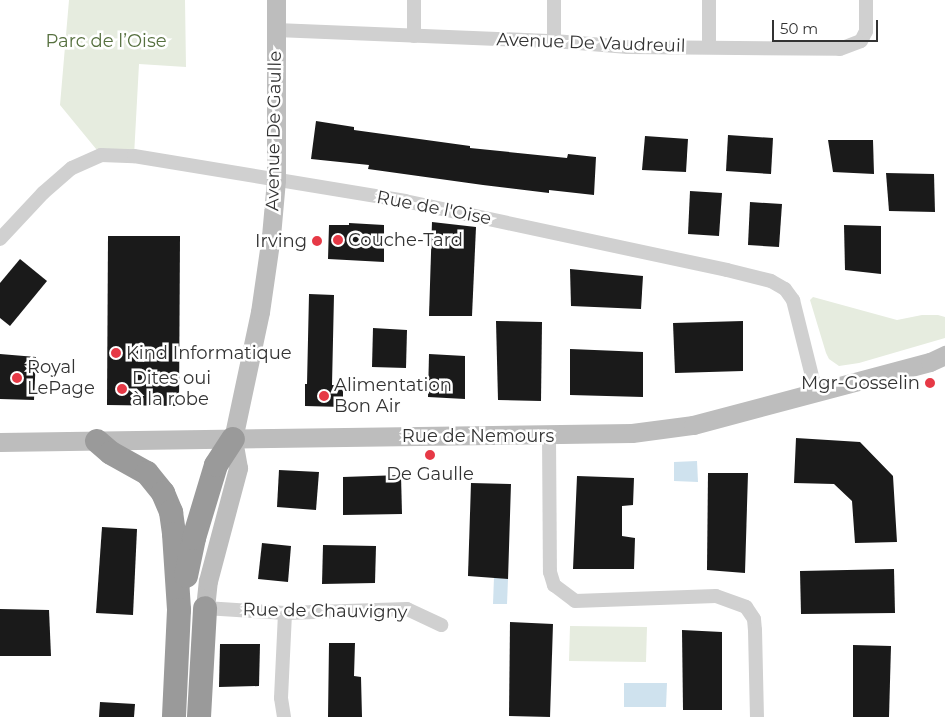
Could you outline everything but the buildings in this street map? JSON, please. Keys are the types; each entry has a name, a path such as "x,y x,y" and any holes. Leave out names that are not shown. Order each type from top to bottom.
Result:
{"highway":[{"path":"179,610 194,538 216,465 233,439"},
{"path":"97,441 111,453 147,473 163,493 171,512 179,610 174,717"},
{"path":"199,717 205,608"}],"street":[{"name":"Avenue De Gaulle","path":"233,439 264,287 276,180 276,0"},
{"path":"414,0 414,36"},
{"path":"554,0 554,41"},
{"path":"709,0 709,47"},
{"name":"Avenue De Vaudreuil","path":"276,30 554,41 628,47 840,49 862,41 866,31 866,0"},
{"name":"Rue de l'Oise","path":"0,239 43,193 72,168 101,155 134,156 406,201 771,281 785,289 793,300 816,392"},
{"name":"Rue de Nemours","path":"0,442 548,436 632,433 693,426 930,362 945,356"},
{"path":"548,436 550,572 554,585 576,601 716,596 746,608 754,619 757,717"},
{"path":"205,608 208,581 238,468 233,439"},
{"name":"Rue de Chauvigny","path":"205,608 285,613 407,609 442,625"},
{"path":"284,717 281,698 285,613"}],"green space":[{"name":"Parc de l’Oise","path":"69,0 185,0 186,67 139,64 134,156 101,155 60,105"},
{"path":"813,297 897,320 922,315 945,317 945,338 859,363 839,366 829,359 826,353 810,300"},
{"path":"570,626 647,627 646,662 569,661"}],"water":[{"path":"697,461 698,482 674,481 674,462"},
{"path":"494,577 508,579 507,604 493,604"},
{"path":"624,683 667,683 666,707 624,707"}],"place":[{"name":"Couche-Tard","path":"338,240"},
{"name":"Irving","path":"317,241"},
{"name":"Kind Informatique","path":"116,353"},
{"name":"Royal LePage","path":"17,378"},
{"name":"Mgr-Gosselin","path":"930,383"},
{"name":"Dites oui à la robe","path":"122,389"},
{"name":"Alimentation Bon Air","path":"324,396"},
{"name":"De Gaulle","path":"430,455"}]}
